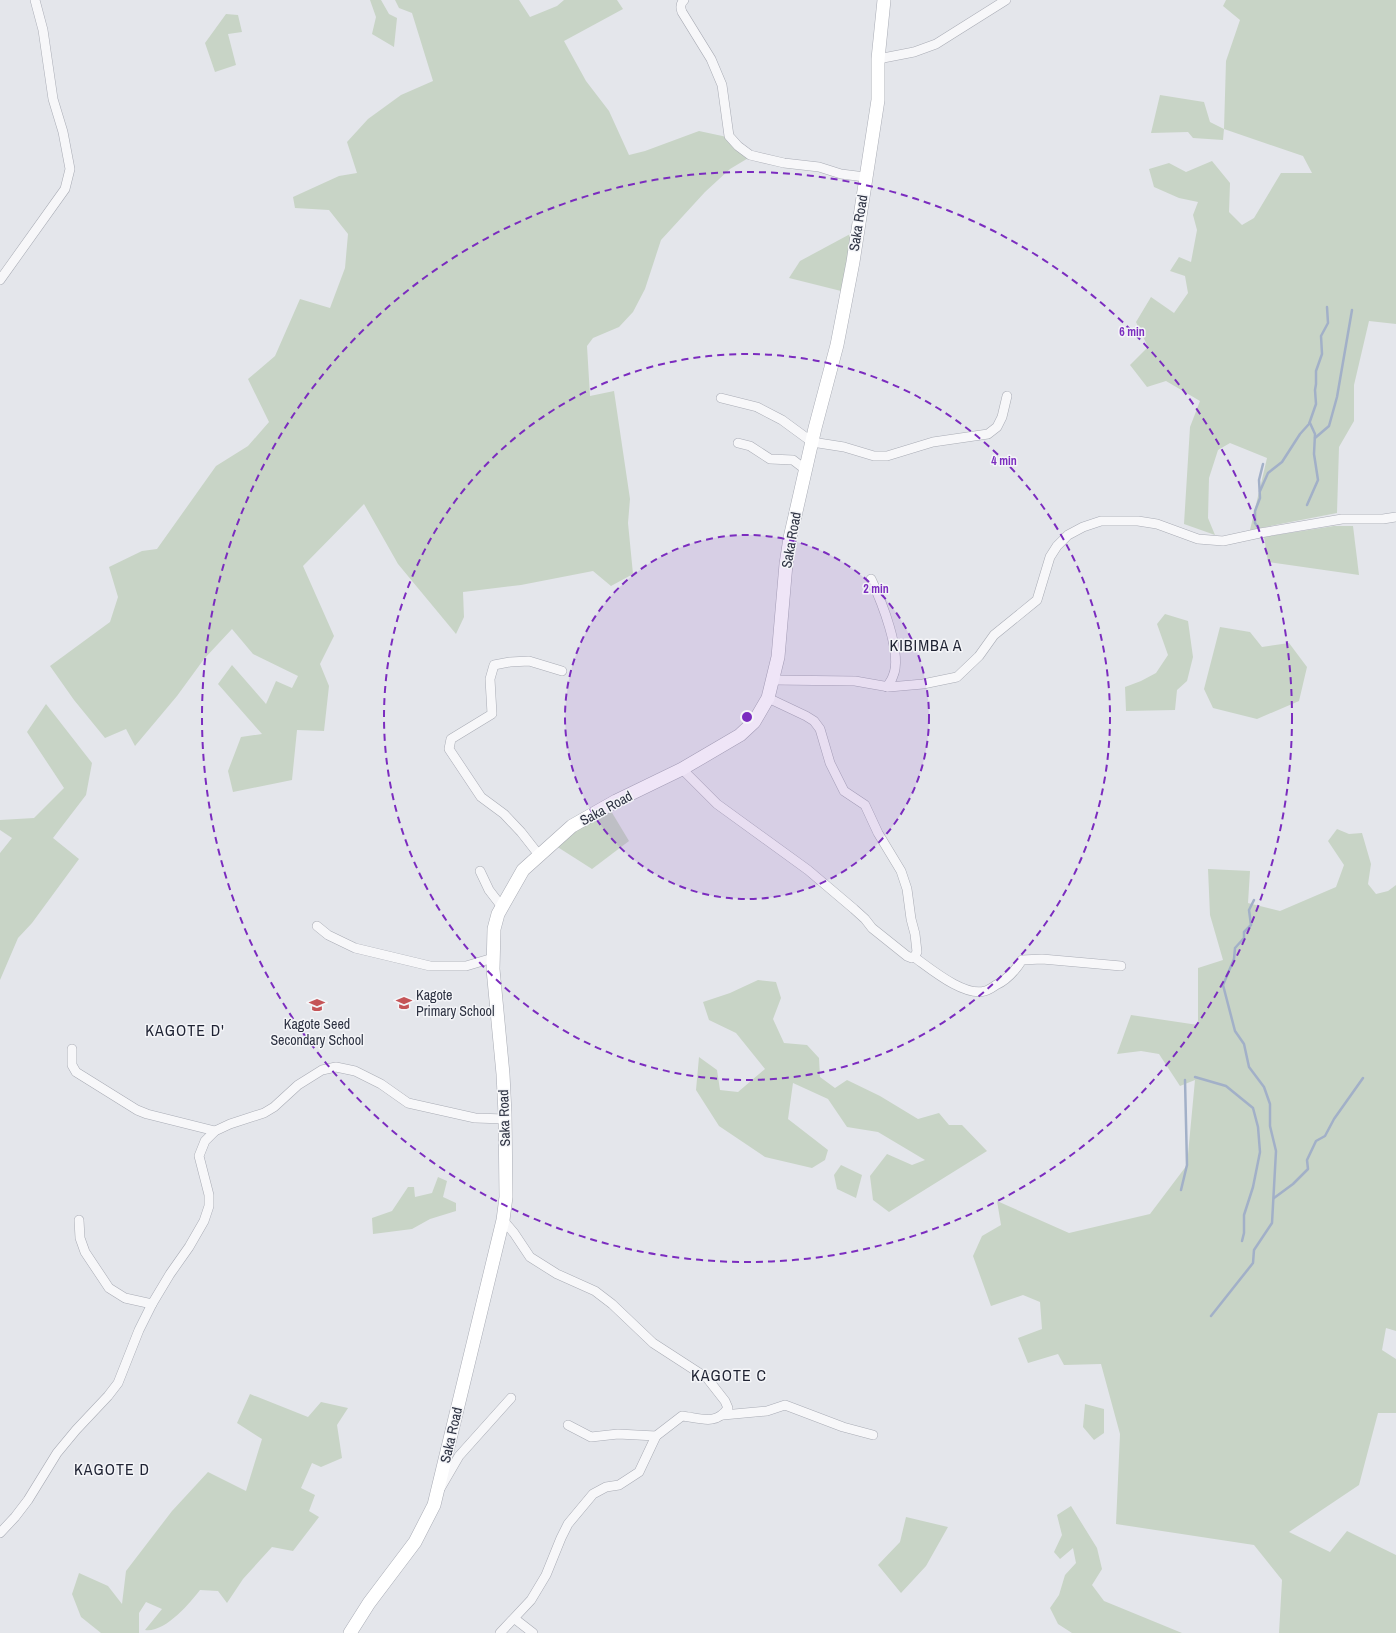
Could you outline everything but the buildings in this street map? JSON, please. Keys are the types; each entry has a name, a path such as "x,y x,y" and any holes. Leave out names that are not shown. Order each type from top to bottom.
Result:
{"main road":[{"name":"Saka Road","path":"350,1633 369,1603 415,1542 434,1505 503,1220 506,1197 505,1119 503,1074 493,969 494,929 496,920 518,876 572,826 616,801 682,769 740,735 754,722 768,698 778,657 786,564 790,538 812,442 838,345 852,262 878,100 878,59 884,0"}],"street":[{"path":"0,280 65,189 70,169 63,132 54,99 43,30 36,0"},
{"path":"684,0 681,3 680,8 711,59 722,85 730,136 738,146 750,156 784,163 819,167 841,174 865,178"},
{"path":"878,59 914,52 936,44 1006,0"},
{"path":"721,398 757,407 782,420 812,442 844,447 874,456 888,456 933,442 988,434 997,427 1002,418 1007,396"},
{"path":"738,443 750,446 770,459 793,460 806,470"},
{"path":"773,680 855,681 886,687 923,684 957,677 979,656 994,635 1037,600 1050,557 1057,546 1068,535 1083,527 1101,521 1138,521 1164,526 1198,539 1223,541 1342,519 1383,519 1396,517"},
{"path":"871,579 888,621 893,646 895,663 894,675 886,687"},
{"path":"539,855 521,832 504,814 481,797 449,749 450,738 492,714 490,679 494,665 529,661 562,671"},
{"path":"768,698 814,721 820,729 830,763 844,791 865,805 901,871 907,889 917,952 914,957"},
{"path":"682,769 717,804 808,870 854,909 872,928 907,956 912,958 914,957 956,986 984,991 1003,982 1022,960 1042,959 1121,966"},
{"path":"480,871 489,890 502,907"},
{"path":"317,926 328,935 356,948 430,966 466,966 494,958"},
{"path":"72,1049 72,1065 76,1072 137,1110 147,1114 214,1131"},
{"path":"0,1533 28,1500 57,1454 76,1430 108,1396 118,1383 139,1330 152,1304 170,1274 189,1247 207,1214 210,1195 199,1156 205,1141 214,1131 264,1113 322,1070 336,1067 355,1071 381,1084 408,1103 475,1118 505,1119"},
{"path":"79,1220 80,1238 86,1252 109,1288 125,1298 152,1304"},
{"path":"503,1220 530,1256 557,1274 595,1291 612,1304 653,1342 707,1378 725,1401 728,1408 723,1415"},
{"path":"438,1492 459,1456 510,1398"},
{"path":"500,1633 531,1600 546,1575 568,1524 594,1494 606,1488 619,1485 639,1472 656,1436 682,1416 714,1420 723,1415 767,1411 785,1405 816,1418 873,1435"},
{"path":"568,1425 591,1437 618,1434 656,1436"},
{"path":"515,1618 533,1633"}],"green space":[{"path":"370,0 381,0 389,14 397,18 394,47 372,34 376,17"},
{"path":"395,0 519,0 530,17 557,6 564,0 617,0 623,9 564,41 586,81 609,111 629,155 645,151 699,131 727,137 750,157 730,169 705,192 661,240 645,289 633,312 619,327 593,338 587,346 590,396 614,391 630,499 628,523 633,574 611,586 593,571 521,585 463,592 464,617 456,634 398,564 364,504 303,566 334,636 320,664 329,686 324,731 297,730 292,780 233,792 228,771 241,737 262,734 218,684 232,665 266,704 276,681 292,688 298,676 253,654 232,629 204,659 177,696 135,746 126,729 105,738 74,700 50,666 110,622 118,597 109,567 142,551 157,549 216,466 248,446 269,422 248,379 275,356 300,299 330,308 345,268 348,234 329,210 295,208 293,197 339,176 357,173 347,142 368,119 401,95 433,81 412,13 399,8"},
{"path":"1226,0 1396,0 1396,324 1369,321 1354,385 1354,421 1339,447 1337,513 1250,530 1267,458 1230,443 1218,450 1209,478 1208,518 1215,535 1184,524 1190,427 1200,401 1166,381 1147,387 1130,365 1148,347 1136,322 1151,297 1174,313 1188,293 1185,276 1170,271 1179,257 1191,262 1197,230 1193,215 1198,202 1179,198 1154,187 1149,169 1169,163 1186,172 1212,161 1230,183 1229,212 1242,225 1254,218 1281,173 1312,173 1303,156 1224,129 1226,61 1240,20 1223,6"},
{"path":"226,14 238,15 242,32 228,34 236,65 215,72 205,43"},
{"path":"1160,95 1204,102 1210,122 1224,129 1223,140 1193,138 1188,132 1151,133"},
{"path":"852,233 841,291 789,278 800,261"},
{"path":"1334,526 1353,526 1359,575 1268,562 1264,537"},
{"path":"1165,614 1188,621 1193,657 1187,681 1177,690 1175,710 1126,711 1125,687 1156,673 1168,655 1157,624"},
{"path":"1220,627 1250,632 1262,647 1289,643 1307,667 1299,701 1257,719 1213,708 1204,689"},
{"path":"46,704 92,763 86,795 53,838 79,859 32,923 18,938 0,980 0,853 12,838 0,830 0,820 34,818 64,788 27,732"},
{"path":"611,811 629,841 592,869 556,846 572,832"},
{"path":"1337,829 1349,834 1362,833 1371,864 1368,884 1376,894 1388,891 1396,885 1396,1331 1386,1328 1382,1350 1396,1359 1396,1413 1378,1413 1359,1485 1289,1532 1330,1552 1347,1531 1396,1555 1396,1633 1279,1633 1282,1580 1254,1545 1116,1524 1120,1434 1101,1364 1064,1365 1058,1354 1028,1363 1018,1338 1042,1329 1040,1302 1023,1295 991,1306 973,1256 982,1236 1001,1225 997,1201 1069,1233 1150,1214 1187,1165 1195,1080 1180,1086 1159,1054 1141,1051 1117,1054 1131,1015 1198,1025 1198,968 1223,960 1210,915 1208,869 1250,871 1248,903 1280,911 1336,887 1344,865 1328,841"},
{"path":"758,980 776,982 781,998 773,1019 784,1043 807,1045 819,1058 820,1077 835,1088 847,1080 880,1096 918,1119 939,1113 949,1125 962,1125 987,1151 889,1212 873,1200 870,1176 887,1154 912,1165 925,1160 878,1132 847,1127 828,1099 793,1083 788,1119 828,1150 825,1160 812,1168 765,1157 719,1126 696,1090 699,1057 717,1070 720,1090 738,1092 765,1069 736,1033 709,1020 703,1002 730,993"},
{"path":"841,1165 862,1175 856,1198 837,1189 834,1175"},
{"path":"438,1177 447,1181 443,1197 456,1203 456,1211 430,1219 412,1229 373,1234 372,1218 392,1211 408,1187 414,1187 415,1197 432,1193"},
{"path":"250,1394 308,1417 321,1402 348,1408 337,1425 342,1458 321,1467 312,1463 301,1488 315,1495 309,1511 319,1517 293,1551 272,1547 243,1579 227,1603 218,1591 200,1590 169,1622 153,1630 145,1630 162,1609 146,1602 139,1613 139,1633 101,1633 81,1617 72,1594 79,1573 108,1586 122,1604 126,1571 172,1511 208,1472 246,1491 262,1439 237,1423"},
{"path":"1085,1404 1104,1409 1104,1433 1094,1440 1083,1427"},
{"path":"1071,1506 1097,1548 1102,1569 1092,1585 1104,1601 1182,1633 1072,1633 1058,1624 1050,1608 1059,1595 1065,1575 1076,1563 1073,1548 1060,1559 1054,1552 1062,1535 1057,1515"},
{"path":"906,1517 948,1527 926,1566 901,1593 878,1565 900,1542"}],"waterway":[{"path":"1260,491 1268,473 1282,462 1300,434 1309,424 1316,404 1316,371 1322,354 1321,336 1328,323 1327,307"},
{"path":"1315,438 1329,426 1337,397 1352,310"},
{"path":"1307,505 1318,480 1314,454 1315,434 1310,423"},
{"path":"1260,530 1255,523 1255,511 1260,498 1259,480 1263,464"},
{"path":"1211,1316 1253,1263 1254,1250 1272,1223 1276,1151 1270,1126 1270,1104 1264,1087 1249,1067 1244,1044 1235,1031 1223,985 1234,959 1235,948 1244,938 1244,932 1251,925 1249,910 1254,900"},
{"path":"1195,1077 1226,1086 1253,1108 1258,1127 1260,1152 1253,1187 1244,1215 1244,1233 1242,1241"},
{"path":"1274,1198 1293,1184 1308,1169 1307,1160 1316,1141 1325,1136 1334,1119 1363,1078"},
{"path":"1181,1190 1187,1165 1185,1080"}],"place":[{"name":"Kagote Primary School","path":"404,1003"},
{"name":"Kagote Seed Secondary School","path":"317,1005"}],"district":[{"name":"KIBIMBA A","path":"926,645"},
{"name":"KAGOTE D'","path":"185,1030"},
{"name":"KAGOTE C","path":"729,1375"},
{"name":"KAGOTE D","path":"112,1469"}]}
